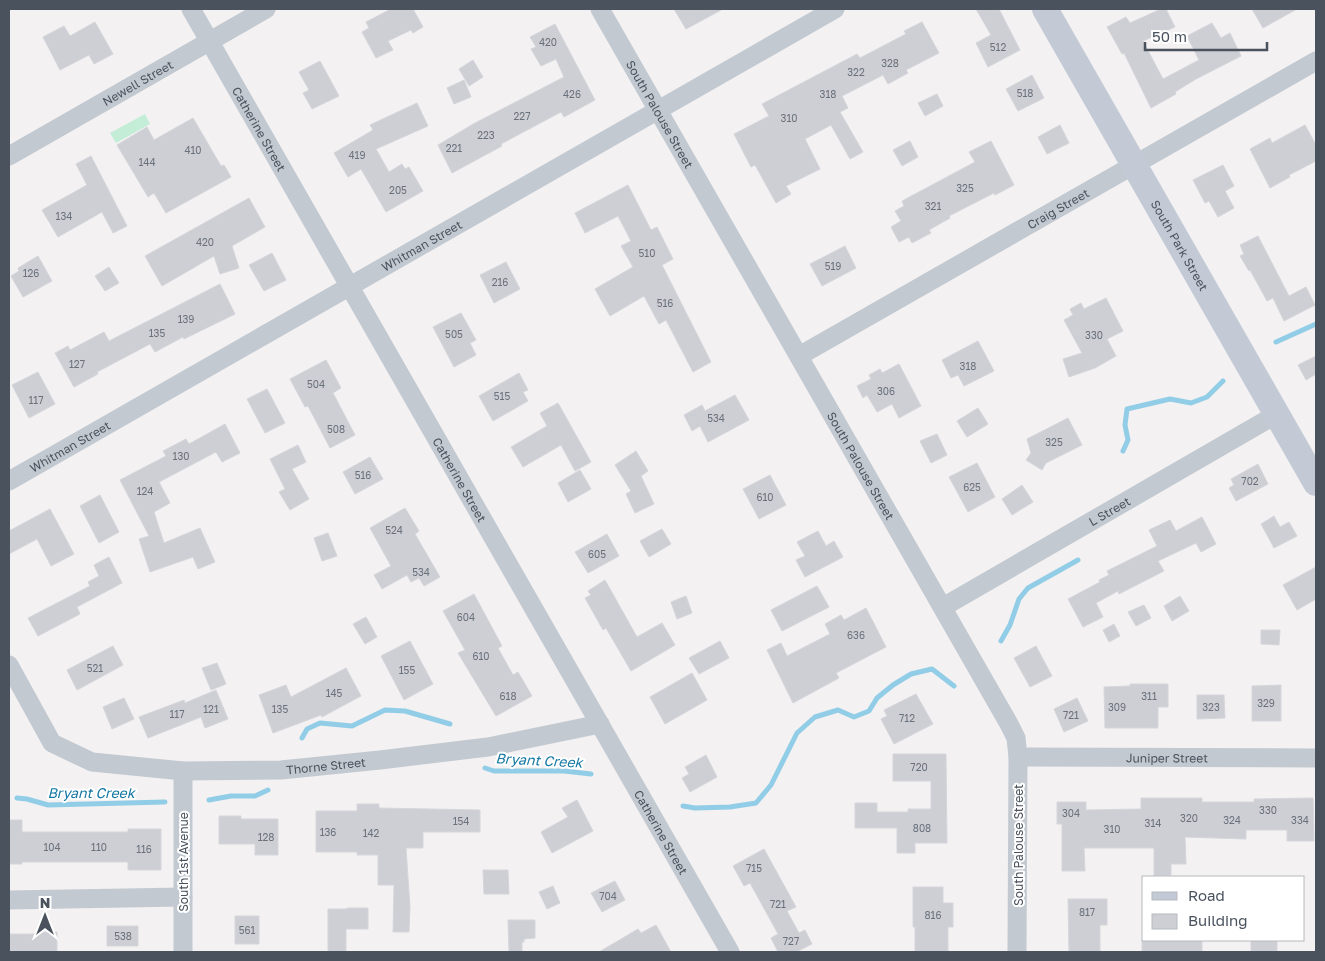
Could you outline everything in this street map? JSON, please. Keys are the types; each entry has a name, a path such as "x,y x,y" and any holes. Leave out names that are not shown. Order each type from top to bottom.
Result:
{"main road":[{"name":"South Park Street","path":"1045,9 1316,483"}],"street":[{"name":"Catherine Street","path":"191,9 730,952"},
{"name":"Newell Street","path":"9,156 266,9"},
{"name":"South Palouse Street","path":"600,9 1010,724 1016,738 1018,757 1017,952"},
{"name":"Whitman Street","path":"9,481 834,9"},
{"name":"Craig Street","path":"799,356 1316,61"},
{"name":"L Street","path":"943,607 1277,414"},
{"name":"Thorne Street","path":"9,666 52,743 92,762 183,771 281,770 380,760 488,747 600,724"},
{"name":"Juniper Street","path":"1018,757 1316,758"},
{"name":"South 1st Avenue","path":"183,771 183,952"},
{"path":"9,900 183,897"}],"green space":[{"path":"145,114 150,124 116,143 110,133"}],"building":[{"path":"391,9 413,9 423,27 413,33 411,30 388,41 393,50 376,58 362,32 369,28 366,22"},
{"path":"674,9 723,9 686,29"},
{"path":"976,9 999,9 1020,50 988,67 976,43 991,35"},
{"path":"1161,9 1166,9 1175,27 1143,41 1163,79 1199,60 1187,36 1212,23 1221,38 1230,33 1241,56 1196,79 1175,92 1176,94 1151,108 1124,53 1122,54 1107,27 1126,17 1130,23"},
{"path":"1252,9 1297,9 1263,28"},
{"path":"95,22 113,54 94,64 89,55 60,70 43,37 64,26 70,36"},
{"path":"922,22 939,53 906,70 908,73 888,84 883,75 842,96 848,108 840,112 863,152 850,159 831,125 805,139 820,169 786,186 791,194 776,203 755,165 751,167 734,134 769,116 762,104 857,54 860,58 906,34 904,31"},
{"path":"555,24 595,100 564,117 561,112 452,173 438,145 475,123 564,77 556,59 541,66 531,49 536,47 530,37"},
{"path":"473,60 483,77 469,86 459,69"},
{"path":"320,61 339,96 312,109 303,93 309,90 299,72"},
{"path":"1032,75 1044,98 1018,111 1006,89"},
{"path":"464,80 471,97 454,104 447,88"},
{"path":"937,94 943,106 925,116 918,103"},
{"path":"417,103 428,126 376,149 389,172 402,164 405,169 409,167 423,191 386,212 361,169 348,177 334,153 373,130 370,125"},
{"path":"193,118 221,166 224,165 231,177 166,213 154,193 148,197 117,145 147,127 154,140"},
{"path":"1060,125 1069,143 1047,154 1038,137"},
{"path":"1305,125 1316,145 1316,161 1289,175 1290,177 1270,188 1250,149 1270,138 1272,143"},
{"path":"910,141 918,157 902,166 893,150"},
{"path":"991,141 1014,185 949,216 950,218 929,230 931,233 912,243 909,237 899,242 891,227 901,221 895,211 904,206 902,201 975,162 969,152"},
{"path":"91,156 127,226 113,233 102,212 58,237 42,210 87,185 76,164"},
{"path":"1223,165 1234,186 1225,191 1234,208 1218,217 1209,201 1205,203 1193,180"},
{"path":"628,185 651,230 657,227 673,259 662,265 711,362 693,372 666,320 659,324 644,296 610,316 595,289 633,267 621,246 631,241 618,216 585,233 575,213"},
{"path":"249,198 265,227 232,246 239,268 220,274 214,256 162,286 145,256"},
{"path":"1258,236 1289,296 1306,287 1315,305 1284,321 1273,298 1267,301 1240,256 1244,254 1240,245"},
{"path":"845,246 856,268 822,286 810,264"},
{"path":"272,253 286,280 264,291 249,265"},
{"path":"38,256 52,281 23,297 11,276 19,271 18,268"},
{"path":"506,262 520,289 494,303 480,275"},
{"path":"109,267 119,283 105,291 95,276"},
{"path":"220,284 235,314 184,339 183,337 155,352 150,344 97,372 98,374 74,387 55,353 68,346 70,350 104,332 109,341"},
{"path":"1106,298 1123,331 1107,339 1116,356 1095,368 1069,377 1063,359 1082,353 1064,320 1073,315 1070,309 1081,303 1084,309"},
{"path":"461,313 476,340 470,343 476,355 454,367 433,327"},
{"path":"978,341 994,371 964,386 958,375 951,378 942,360"},
{"path":"1316,356 1316,374 1306,380 1298,365"},
{"path":"326,360 341,388 333,393 355,435 330,448 308,406 305,407 290,379"},
{"path":"899,364 921,406 899,418 892,404 877,412 867,395 863,398 857,386 871,379 869,375 880,369 882,373"},
{"path":"38,372 55,404 29,418 12,385"},
{"path":"519,373 528,390 523,392 528,401 493,421 479,396"},
{"path":"267,389 285,423 265,433 247,399"},
{"path":"735,395 749,420 708,442 700,426 692,431 684,415 702,405 705,411"},
{"path":"558,403 591,462 575,471 561,445 523,467 511,447 547,426 540,413"},
{"path":"978,408 988,424 967,437 957,421"},
{"path":"1068,418 1082,445 1046,463 1042,470 1026,460 1031,453 1027,439"},
{"path":"225,424 240,453 222,462 216,452 159,482 170,503 154,512 164,543 200,528 215,562 198,569 193,557 150,572 139,539 149,536 120,480 166,456 163,451 186,439 189,444"},
{"path":"937,434 947,455 931,463 920,441"},
{"path":"298,445 306,462 292,469 309,499 290,510 279,492 285,489 270,459"},
{"path":"636,451 648,471 641,476 654,504 635,513 626,494 631,491 615,465"},
{"path":"370,457 383,479 355,494 343,472"},
{"path":"977,463 995,497 968,512 949,477"},
{"path":"1258,464 1268,484 1236,501 1229,488 1234,485 1231,479"},
{"path":"580,470 591,489 568,502 558,483"},
{"path":"770,475 786,505 759,519 743,489"},
{"path":"1022,485 1033,502 1012,515 1002,499"},
{"path":"100,495 119,532 99,543 80,506"},
{"path":"405,508 419,531 415,534 440,577 424,586 419,578 411,582 407,575 382,589 374,575 391,566 370,528"},
{"path":"50,509 74,554 51,566 37,539 9,554 9,531"},
{"path":"1274,516 1280,527 1289,522 1297,536 1274,548 1261,524"},
{"path":"1202,517 1216,544 1201,552 1196,543 1158,561 1164,571 1119,594 1118,591 1096,603 1103,617 1083,627 1068,599 1100,582 1099,580 1109,575 1107,571 1157,546 1149,530 1170,520 1176,531"},
{"path":"662,529 671,544 649,557 640,541"},
{"path":"818,531 826,546 834,541 843,557 805,577 796,560 805,556 797,542"},
{"path":"328,533 337,556 322,561 314,538"},
{"path":"607,534 619,556 588,573 575,552"},
{"path":"109,557 122,583 77,607 80,614 38,636 28,618 90,586 88,582 99,576 94,565"},
{"path":"1316,567 1316,599 1297,610 1283,585"},
{"path":"605,580 637,637 662,623 675,645 631,671 606,628 603,630 585,598 591,595 588,591"},
{"path":"817,586 829,607 782,631 771,610"},
{"path":"474,594 502,646 498,648 513,675 518,672 532,696 496,716 458,653 465,650 443,611"},
{"path":"686,596 692,613 677,619 671,602"},
{"path":"1180,596 1189,611 1172,621 1164,606"},
{"path":"1144,605 1151,618 1136,626 1128,612"},
{"path":"866,608 886,647 836,673 839,678 793,703 767,650 781,643 787,656 830,634 825,624 841,615 844,620"},
{"path":"366,617 377,637 365,644 353,624"},
{"path":"1114,624 1120,636 1109,642 1103,630"},
{"path":"1261,630 1280,630 1279,645 1261,644"},
{"path":"410,641 433,684 404,700 381,656"},
{"path":"720,641 729,658 699,674 689,658"},
{"path":"113,646 123,665 77,690 67,670"},
{"path":"1036,646 1052,676 1030,687 1014,658"},
{"path":"217,663 226,684 211,690 202,668"},
{"path":"346,668 361,696 322,717 321,715 273,733 259,695 286,685 291,697"},
{"path":"692,673 707,700 665,724 650,697"},
{"path":"1130,684 1168,684 1168,707 1158,707 1158,728 1105,728 1104,687 1130,686"},
{"path":"1281,685 1281,721 1252,721 1252,686"},
{"path":"216,690 228,719 205,728 201,717 148,738 139,717 184,700 185,703"},
{"path":"916,694 933,724 894,744 881,719 887,716 884,710"},
{"path":"1197,695 1224,695 1225,718 1197,719"},
{"path":"124,698 134,719 112,729 103,707"},
{"path":"1077,698 1088,721 1064,732 1054,709"},
{"path":"893,754 946,754 947,843 915,843 915,853 897,853 897,828 855,828 855,803 877,803 877,812 908,812 908,809 931,809 931,781 893,781"},
{"path":"706,755 717,777 690,792 682,778 689,774 685,767"},
{"path":"1141,798 1202,798 1202,802 1254,802 1254,799 1313,798 1314,841 1287,841 1287,830 1246,830 1246,839 1185,837 1186,864 1171,864 1171,875 1154,876 1154,848 1084,848 1085,871 1062,871 1062,824 1057,824 1057,802 1086,802 1086,810 1141,809"},
{"path":"577,800 593,831 552,853 541,832 568,817 562,808"},
{"path":"357,804 379,804 379,808 480,810 480,832 423,832 423,848 406,848 410,907 409,932 393,932 394,885 378,885 378,855 357,855 357,852 316,852 316,811 357,811"},
{"path":"219,816 241,816 241,819 278,819 278,855 255,855 255,844 219,844"},
{"path":"9,820 22,820 22,832 128,832 128,829 161,829 161,870 128,870 128,862 22,862 22,864 9,864"},
{"path":"764,849 796,907 787,911 799,933 805,930 812,944 796,952 778,952 771,938 778,934 750,883 744,886 733,866"},
{"path":"483,870 508,870 509,894 484,894"},
{"path":"615,881 625,900 602,912 591,893"},
{"path":"553,886 560,903 547,909 539,892"},
{"path":"913,887 943,887 943,903 953,903 953,927 948,927 948,952 915,952"},
{"path":"1068,899 1107,899 1107,925 1100,925 1100,952 1069,952"},
{"path":"368,908 368,929 346,929 346,952 328,952 328,909"},
{"path":"235,916 259,916 259,944 235,944"},
{"path":"508,920 535,920 535,938 524,939 524,942 522,942 522,952 509,952"},
{"path":"656,925 671,952 599,952 638,929 641,933"},
{"path":"107,926 138,926 138,946 107,946"},
{"path":"38,932 57,932 57,952 9,952 9,934 38,934"},
{"path":"1142,941 1202,941 1202,952 1142,952"},
{"path":"1251,941 1277,941 1277,952 1251,952"}],"waterway":[{"name":"Bryant Creek","path":"1276,342 1316,324"},
{"name":"Bryant Creek","path":"1123,451 1128,440 1125,425 1127,409 1170,399 1191,403 1207,397 1223,381"},
{"name":"Bryant Creek","path":"1001,641 1010,625 1019,599 1028,588 1078,560"},
{"name":"Bryant Creek","path":"683,806 695,808 730,807 756,803 771,785 797,733 815,717 838,710 854,717 869,711 877,698 911,674 932,669 954,686"},
{"name":"Bryant Creek","path":"302,738 307,729 320,723 352,726 385,710 405,711 450,724"},
{"name":"Bryant Creek","path":"485,768 494,771 564,771 591,774"},
{"name":"Bryant Creek","path":"209,800 231,796 255,796 268,790"},
{"name":"Bryant Creek","path":"17,798 48,805 165,802"}]}
